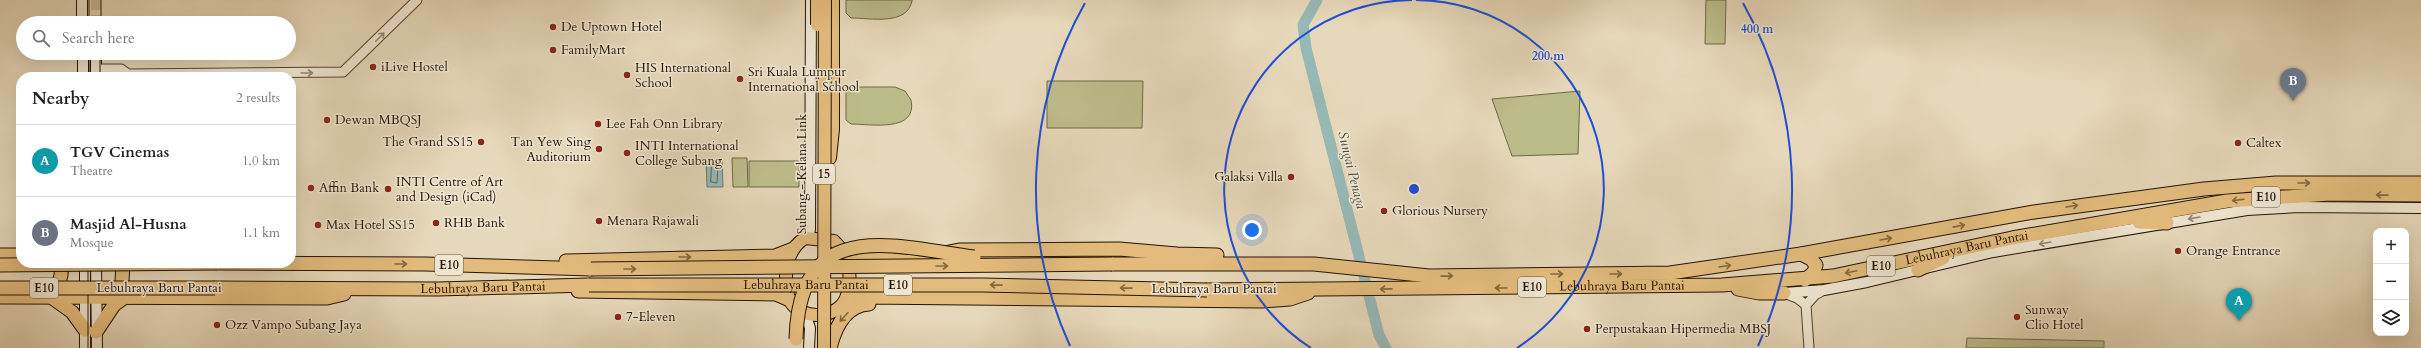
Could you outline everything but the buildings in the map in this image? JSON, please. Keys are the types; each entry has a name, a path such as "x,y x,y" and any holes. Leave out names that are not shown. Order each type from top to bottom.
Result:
{"highway":[{"name":"Lebuhraya Baru Pantai","path":"296,264 536,269 1112,264 1314,264 1408,275 1670,273 1801,254 2034,212 2204,189 2276,183 2421,183"},
{"name":"Lebuhraya Baru Pantai","path":"0,288 438,289 589,285 982,285 1207,290 1722,285 1804,280 1841,274 1958,248 2254,198 2330,194 2421,195"},
{"path":"2113,222 2167,223"},
{"path":"796,348 796,320 802,295 809,278 832,256 857,246 881,244 974,257 1050,258 1177,254"},
{"path":"1918,270 1949,255 1958,248"},
{"path":"536,269 549,262 775,256 793,249"},
{"path":"845,252 854,256 877,258 924,258 959,250 1119,249 1177,254 1296,258 1314,264"},
{"path":"1801,254 1811,259 1816,264 1814,272 1804,280"},
{"path":"0,255 16,255"},
{"path":"296,255 345,258 362,264"},
{"path":"767,256 771,268 768,294"},
{"path":"877,258 866,268 866,281 872,290 887,297"},
{"name":"Lebuhraya Baru Pantai","path":"0,265 16,265"},
{"path":"50,297 60,281 60,268"},
{"path":"122,268 122,282 127,297"},
{"path":"1722,285 1759,293 1784,293"},
{"path":"528,286 546,291 768,294 783,296 790,300"},
{"path":"0,297 326,298 372,289"},
{"path":"838,308 854,299 887,297 1262,301 1290,299 1317,289"},
{"path":"50,297 72,312 90,331 114,305 127,297"},
{"path":"829,348 834,331 849,312 865,304 890,303 906,298"}],"main road":[{"path":"82,0 82,16"},
{"path":"810,0 810,230 805,238 793,249 786,270 790,300 796,308 805,313 817,315 838,308"},
{"name":"Subang - Kelana Link","path":"816,348 817,0"},
{"name":"Subang - Kelana Link","path":"824,348 826,0"},
{"path":"829,348 827,328 838,308 846,299 849,285 848,262 845,252 834,240 828,227 830,158 833,129 832,0"},
{"path":"82,60 83,72"},
{"path":"96,60 96,72"},
{"path":"1784,293 1824,290 1993,252 2167,223 2277,207 2421,208"},
{"path":"805,238 834,240"},
{"path":"84,348 90,331 90,298 86,268"},
{"path":"90,298 95,268"},
{"path":"805,313 810,328 809,348"},
{"path":"90,331 97,348"}],"street":[{"path":"296,73 343,72 417,0"},
{"path":"102,72 121,69 124,72"},
{"path":"1809,348 1806,305 1815,295 1824,290"},
{"path":"1784,293 1797,298 1806,305"}],"green space":[{"path":"846,0 912,1 909,9 903,14 887,19 877,19 851,18 846,13"},
{"path":"1706,0 1726,0 1725,44 1705,44"},
{"path":"1047,81 1143,81 1142,128 1047,128"},
{"path":"851,87 895,87 905,91 911,100 911,111 907,118 900,122 891,124 851,124 846,120 846,91"},
{"path":"1580,91 1578,154 1512,156 1492,99"},
{"path":"732,158 747,158 748,187 733,187"},
{"path":"749,161 799,161 799,187 749,187"},
{"path":"1967,338 2104,341 2104,348 1966,348"}],"water":[{"path":"706,160 722,160 723,187 707,187"}],"waterway":[{"name":"Sungai Penaga","path":"1317,0 1303,25 1306,48 1379,335 1386,348"}],"tunnel":[{"path":"96,0 96,16"}],"tram line":[{"path":"89,0 89,16"},
{"path":"101,0 101,16"},
{"path":"89,60 89,72"},
{"path":"100,60 100,72"},
{"path":"88,268 88,348"}],"place":[{"name":"De Uptown Hotel","path":"553,27"},
{"name":"FamilyMart","path":"553,50"},
{"name":"iLive Hostel","path":"373,67"},
{"name":"HIS International School","path":"627,75"},
{"name":"Sri Kuala Lumpur International School","path":"740,79"},
{"name":"Masjid Al-Husna","path":"2293,101"},
{"name":"Dewan MBQSJ","path":"327,120"},
{"name":"Lee Fah Onn Library","path":"598,124"},
{"name":"The Grand SS15","path":"481,142"},
{"name":"Caltex","path":"2238,143"},
{"name":"Tan Yew Sing Auditorium","path":"599,149"},
{"name":"INTI International College Subang","path":"627,153"},
{"name":"Galaksi Villa","path":"1291,177"},
{"name":"Affin Bank","path":"311,188"},
{"name":"INTI Centre of Art and Design (iCad)","path":"388,189"},
{"name":"Glorious Nursery","path":"1384,211"},
{"name":"Menara Rajawali","path":"599,221"},
{"name":"RHB Bank","path":"436,223"},
{"name":"Max Hotel SS15","path":"318,225"},
{"name":"Orange Entrance","path":"2178,251"},
{"name":"7-Eleven","path":"618,317"},
{"name":"Sunway Clio Hotel","path":"2017,317"},
{"name":"TGV Cinemas","path":"2239,321"},
{"name":"Ozz Vampo Subang Jaya","path":"217,325"},
{"name":"Perpustakaan Hipermedia MBSJ","path":"1587,329"}]}
